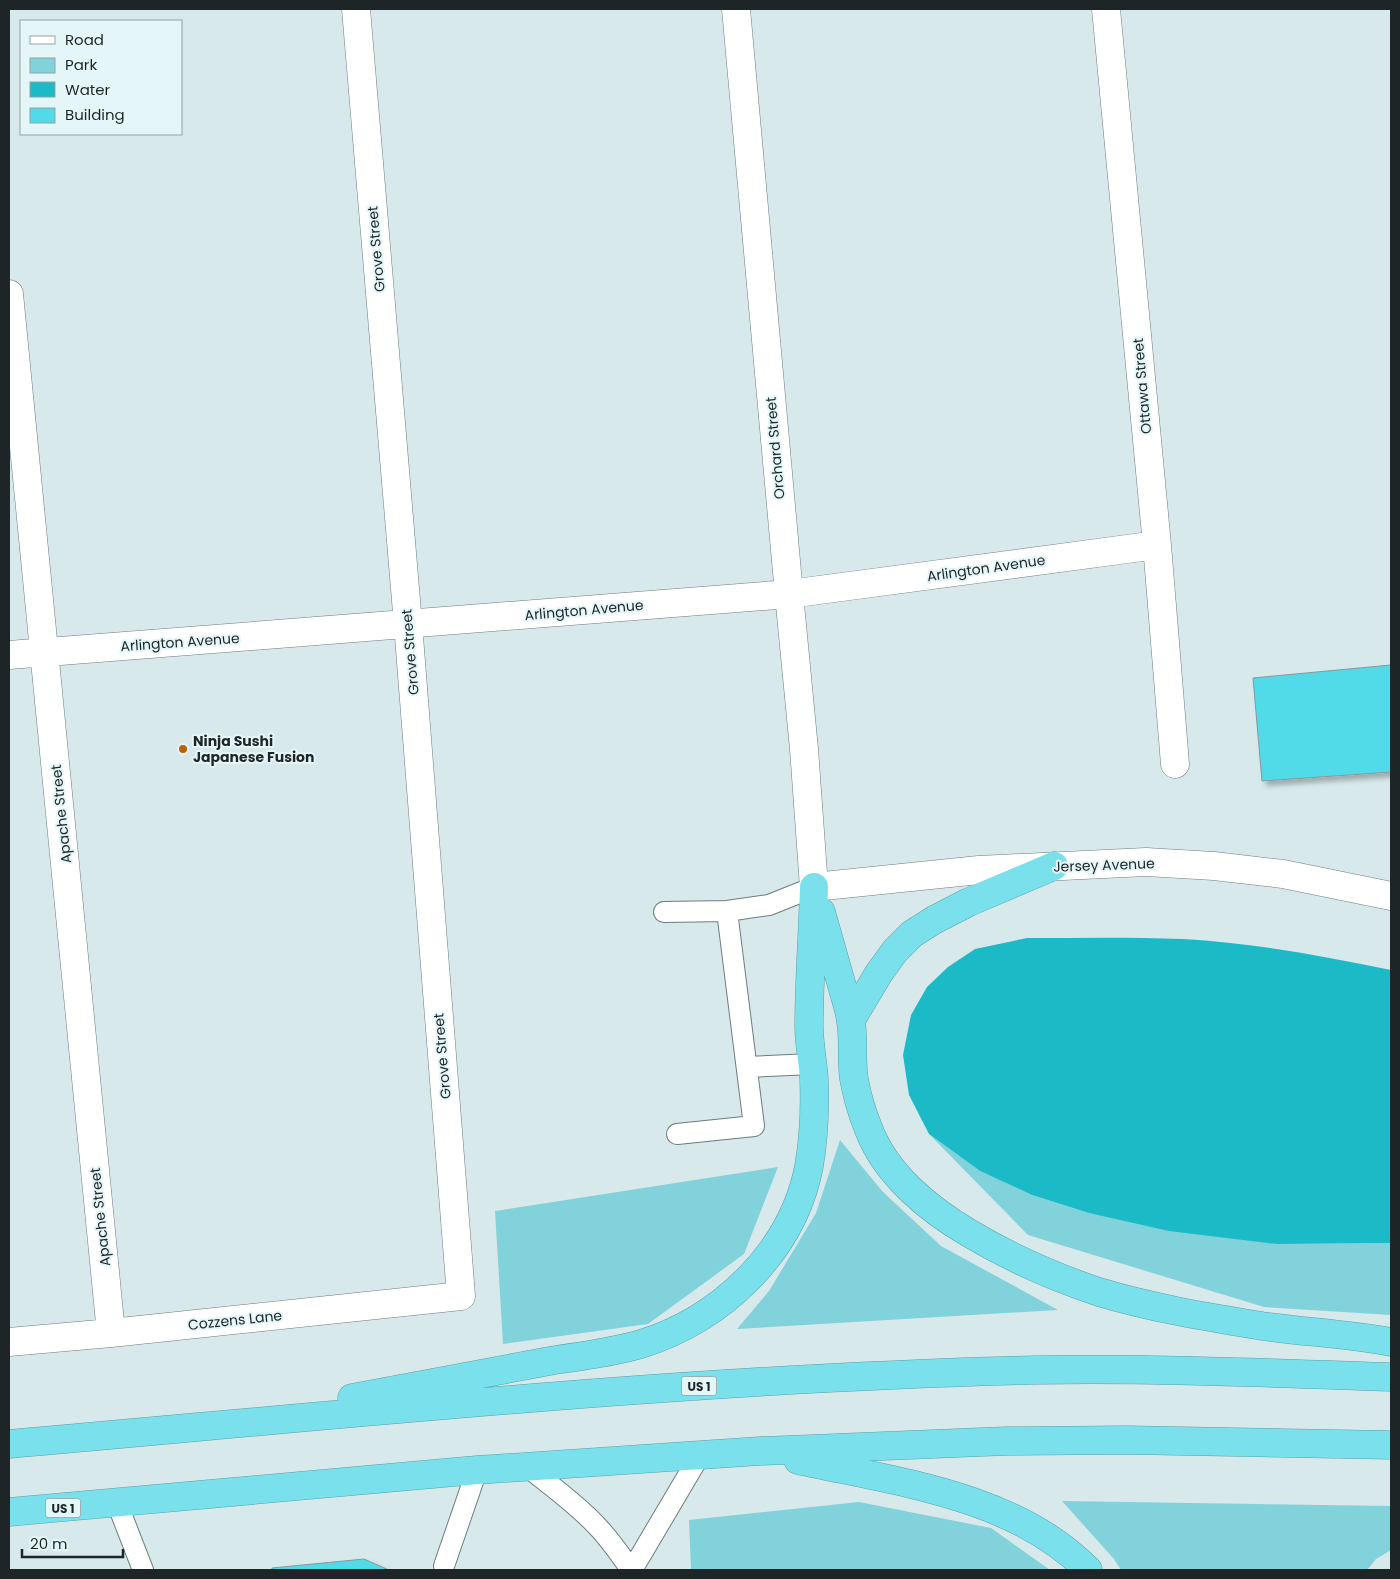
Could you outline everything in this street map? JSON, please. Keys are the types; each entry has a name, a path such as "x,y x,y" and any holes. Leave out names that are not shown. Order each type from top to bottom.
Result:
{"highway":[{"path":"851,1020 879,973 895,951 912,934 969,902 1054,866"},
{"path":"814,887 851,1020 854,1078 869,1131 882,1156 901,1180 924,1202 960,1228 989,1245 1059,1278 1099,1292 1180,1312 1264,1326 1358,1336 1391,1342"},
{"path":"198,1428 642,1344 708,1313 744,1284 778,1242 801,1196 809,1166 812,1140 814,1079 809,1028 814,887"},
{"name":"US 1","path":"9,1444 562,1395 875,1376 1048,1370 1223,1372 1391,1377"},
{"name":"US 1","path":"9,1512 477,1470 760,1451 1007,1441 1127,1440 1391,1445"},
{"path":"760,1451 952,1494 983,1505 1008,1515 1032,1528 1078,1560 1088,1570"}],"street":[{"name":"Grove Street","path":"356,9 408,624 461,1296"},
{"name":"Orchard Street","path":"736,9 788,594 804,749 814,887"},
{"name":"Ottawa Street","path":"1106,9 1157,545 1175,764"},
{"name":"Apache Street","path":"9,294 111,1333"},
{"name":"Arlington Avenue","path":"9,655 788,594 1157,545"},
{"name":"Jersey Avenue","path":"814,887 979,870 1146,862 1214,866 1283,874 1391,896"},
{"name":"Cozzens Lane","path":"9,1342 461,1296"}],"lane":[{"path":"664,912 727,911 769,905 814,887"},
{"path":"677,1134 754,1126 727,911"},
{"path":"748,1067 812,1064"},
{"path":"529,1468 595,1523 614,1545 631,1570 700,1455"},
{"path":"444,1566 477,1470"},
{"path":"117,1502 143,1570"}],"green space":[{"path":"929,1134 980,1171 1032,1195 1089,1213 1277,1244 1391,1243 1391,1315 1264,1307 1028,1235"},
{"path":"840,1140 883,1192 941,1246 1058,1310 737,1329 769,1291 816,1213"},
{"path":"778,1167 744,1254 648,1324 503,1344 495,1211"},
{"path":"1062,1501 1391,1506 1391,1550 1376,1559 1367,1570 1121,1570 1114,1559"},
{"path":"859,1502 991,1528 1050,1570 691,1570 689,1520"}],"water":[{"path":"1027,938 1144,938 1210,941 1288,951 1391,970 1391,1243 1277,1244 1169,1231 1089,1213 1032,1195 980,1171 929,1134 909,1095 903,1055 911,1015 927,987 948,967 975,949"}],"building":[{"path":"1391,665 1391,772 1262,781 1253,678"},
{"path":"364,1559 389,1570 272,1570 272,1568"}],"place":[{"name":"Ninja Sushi Japanese Fusion","path":"183,749"}]}
